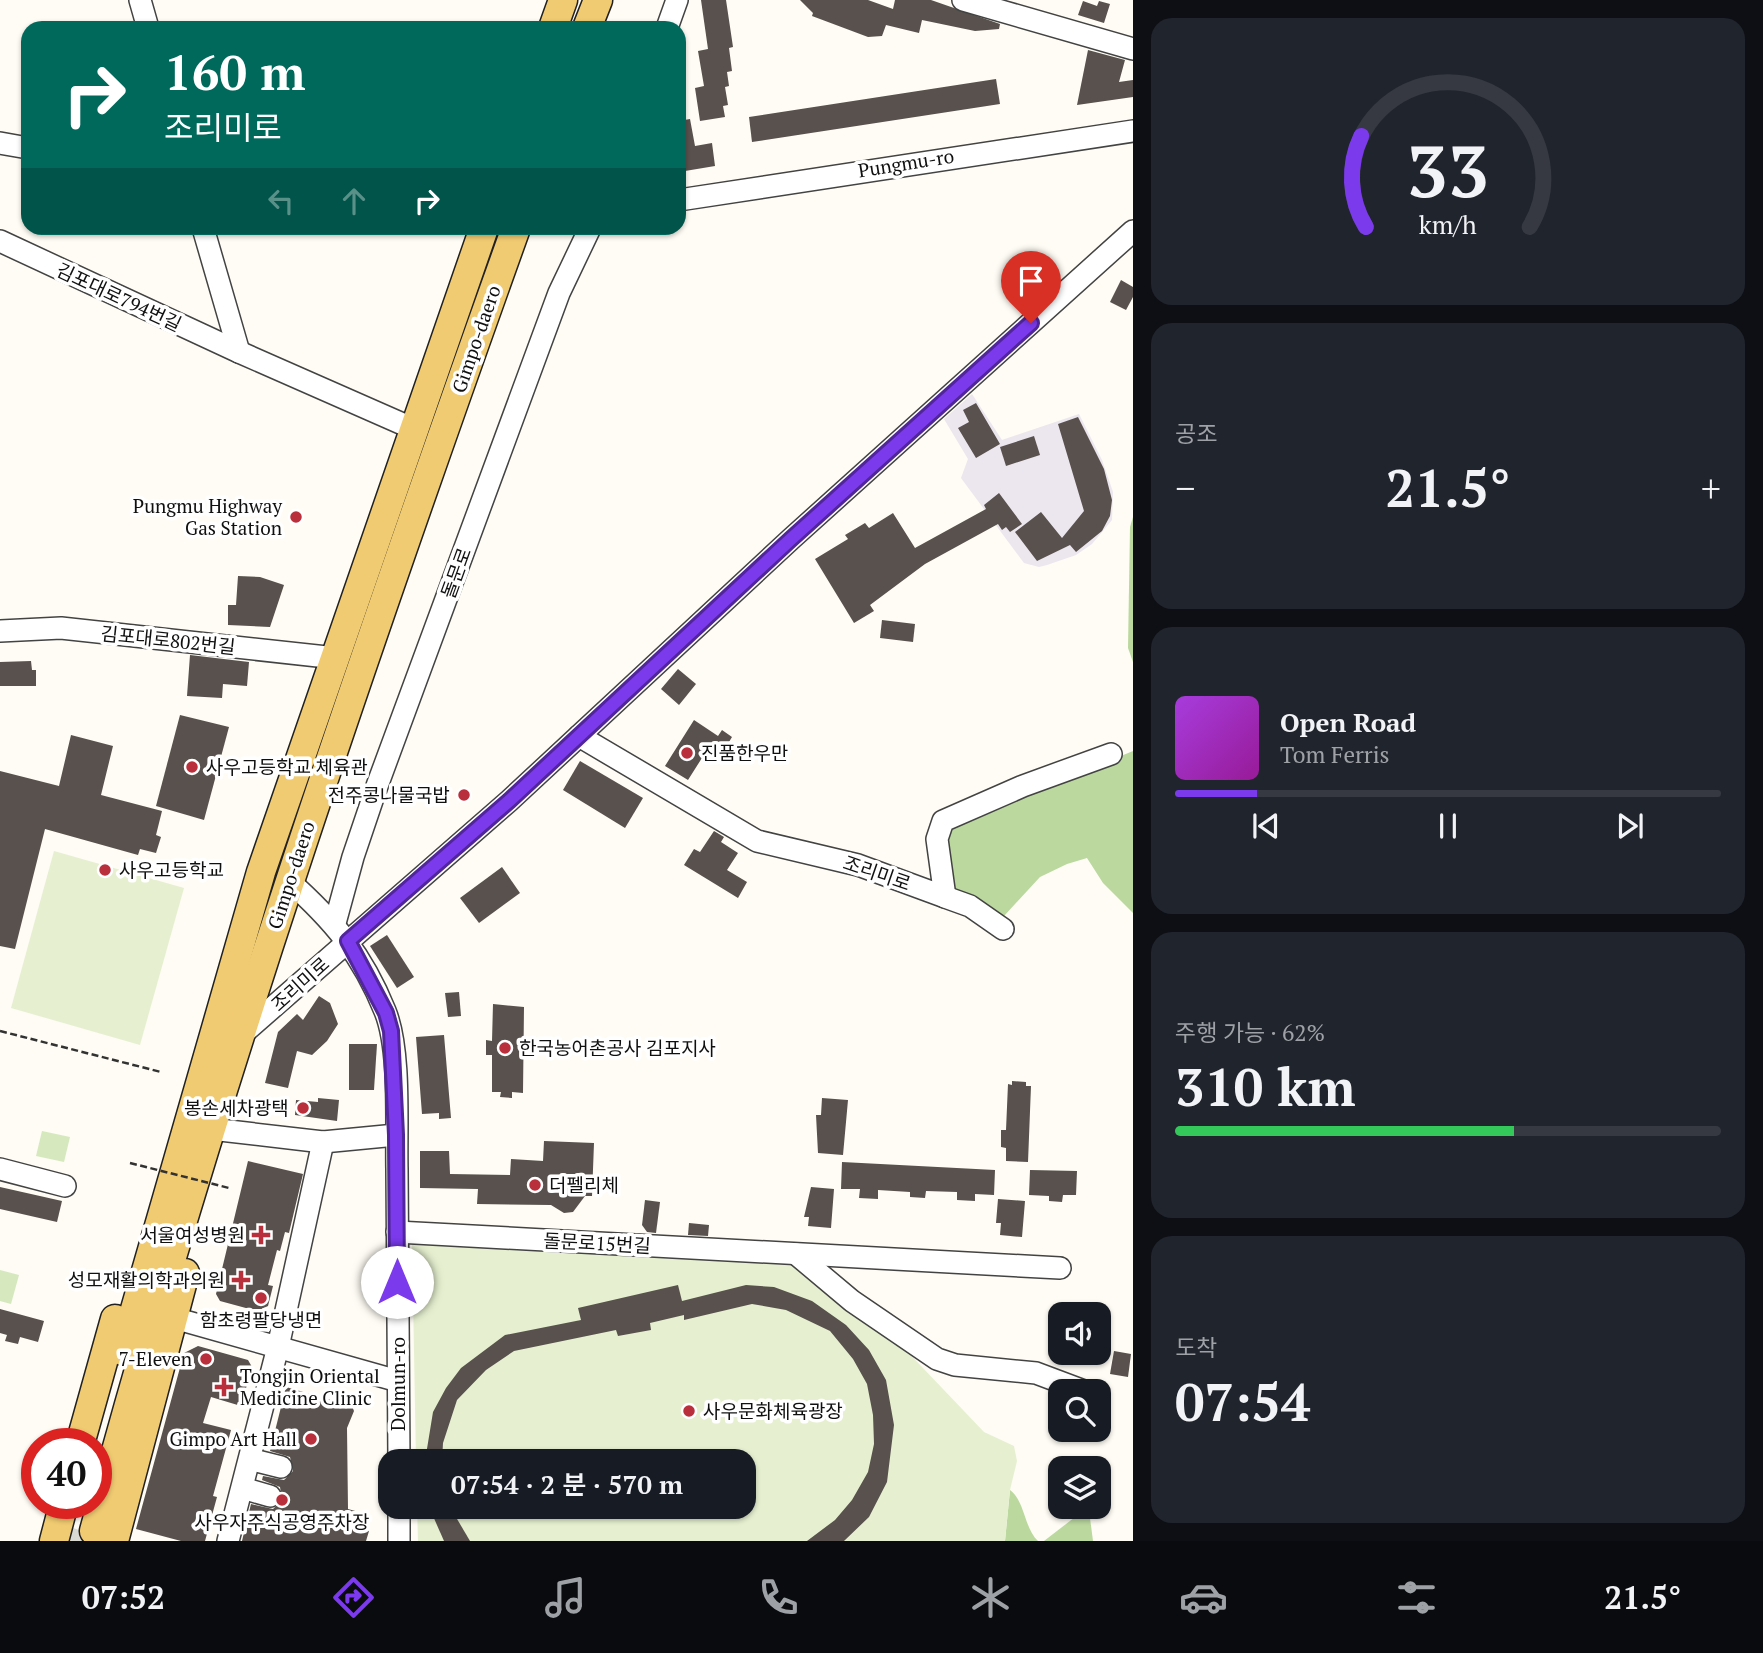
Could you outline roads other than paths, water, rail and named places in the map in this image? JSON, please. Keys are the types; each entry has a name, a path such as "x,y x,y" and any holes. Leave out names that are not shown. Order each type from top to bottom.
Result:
{"main road":[{"path":"555,21 562,0"},
{"path":"590,21 598,0"},
{"name":"Gimpo-daero","path":"103,1428 177,1157 261,872 482,235"},
{"name":"Gimpo-daero","path":"76,1528 145,1342 288,880 514,235"},
{"path":"84,1428 184,1072 216,980 261,872"},
{"path":"76,1528 174,1318 238,1044"}],"street":[{"path":"140,0 146,21"},
{"path":"670,21 677,0"},
{"path":"963,0 1133,49"},
{"path":"0,129 21,133"},
{"name":"Pungmu-ro","path":"686,199 1133,131"},
{"path":"0,143 21,147"},
{"name":"조리미로","path":"238,1044 348,941 579,736 791,539 1133,231"},
{"path":"205,235 239,352"},
{"name":"돌문로","path":"335,923 353,857 373,799 559,293 587,235"},
{"name":"김포대로794번길","path":"0,241 239,352 414,429"},
{"name":"김포대로802번길","path":"0,631 61,628 336,658"},
{"name":"조리미로","path":"579,736 757,841 858,865 946,897 937,839 943,821 1023,786 1111,754"},
{"name":"Dolmun-ro","path":"288,880 335,923 348,941 380,1000 391,1031 396,1135 399,1449"},
{"path":"946,897 970,906 1003,929"},
{"path":"220,1130 323,1142 396,1135"},
{"path":"228,1541 278,1347 323,1142"},
{"path":"0,1169 65,1186"},
{"name":"돌문로15번길","path":"397,1232 1060,1268"},
{"path":"796,1254 852,1301 937,1360 954,1365 1036,1373 1052,1379"},
{"path":"174,1318 398,1381"},
{"path":"257,1461 281,1467"},
{"path":"249,1490 270,1496"},
{"path":"399,1519 399,1541"}],"tunnel":[{"path":"72,1541 76,1529"}],"place":[{"name":"Pungmu Highway Gas Station","path":"296,517"},
{"name":"진품한우만","path":"687,753"},
{"name":"사우고등학교 체육관","path":"192,767"},
{"name":"전주콩나물국밥","path":"464,795"},
{"name":"사우고등학교","path":"105,870"},
{"name":"한국농어촌공사 김포지사","path":"505,1048"},
{"name":"봉손세차광택","path":"303,1108"},
{"name":"더펠리체","path":"535,1185"},
{"name":"서울여성병원","path":"261,1235"},
{"name":"성모재활의학과의원","path":"241,1280"},
{"name":"함초령팔당냉면","path":"261,1298"},
{"name":"7-Eleven","path":"206,1359"},
{"name":"Tongjin Oriental Medicine Clinic","path":"224,1387"},
{"name":"사우문화체육광장","path":"689,1411"},
{"name":"Gimpo Art Hall","path":"311,1439"},
{"name":"사우자주식공영주차장","path":"282,1500"}]}
